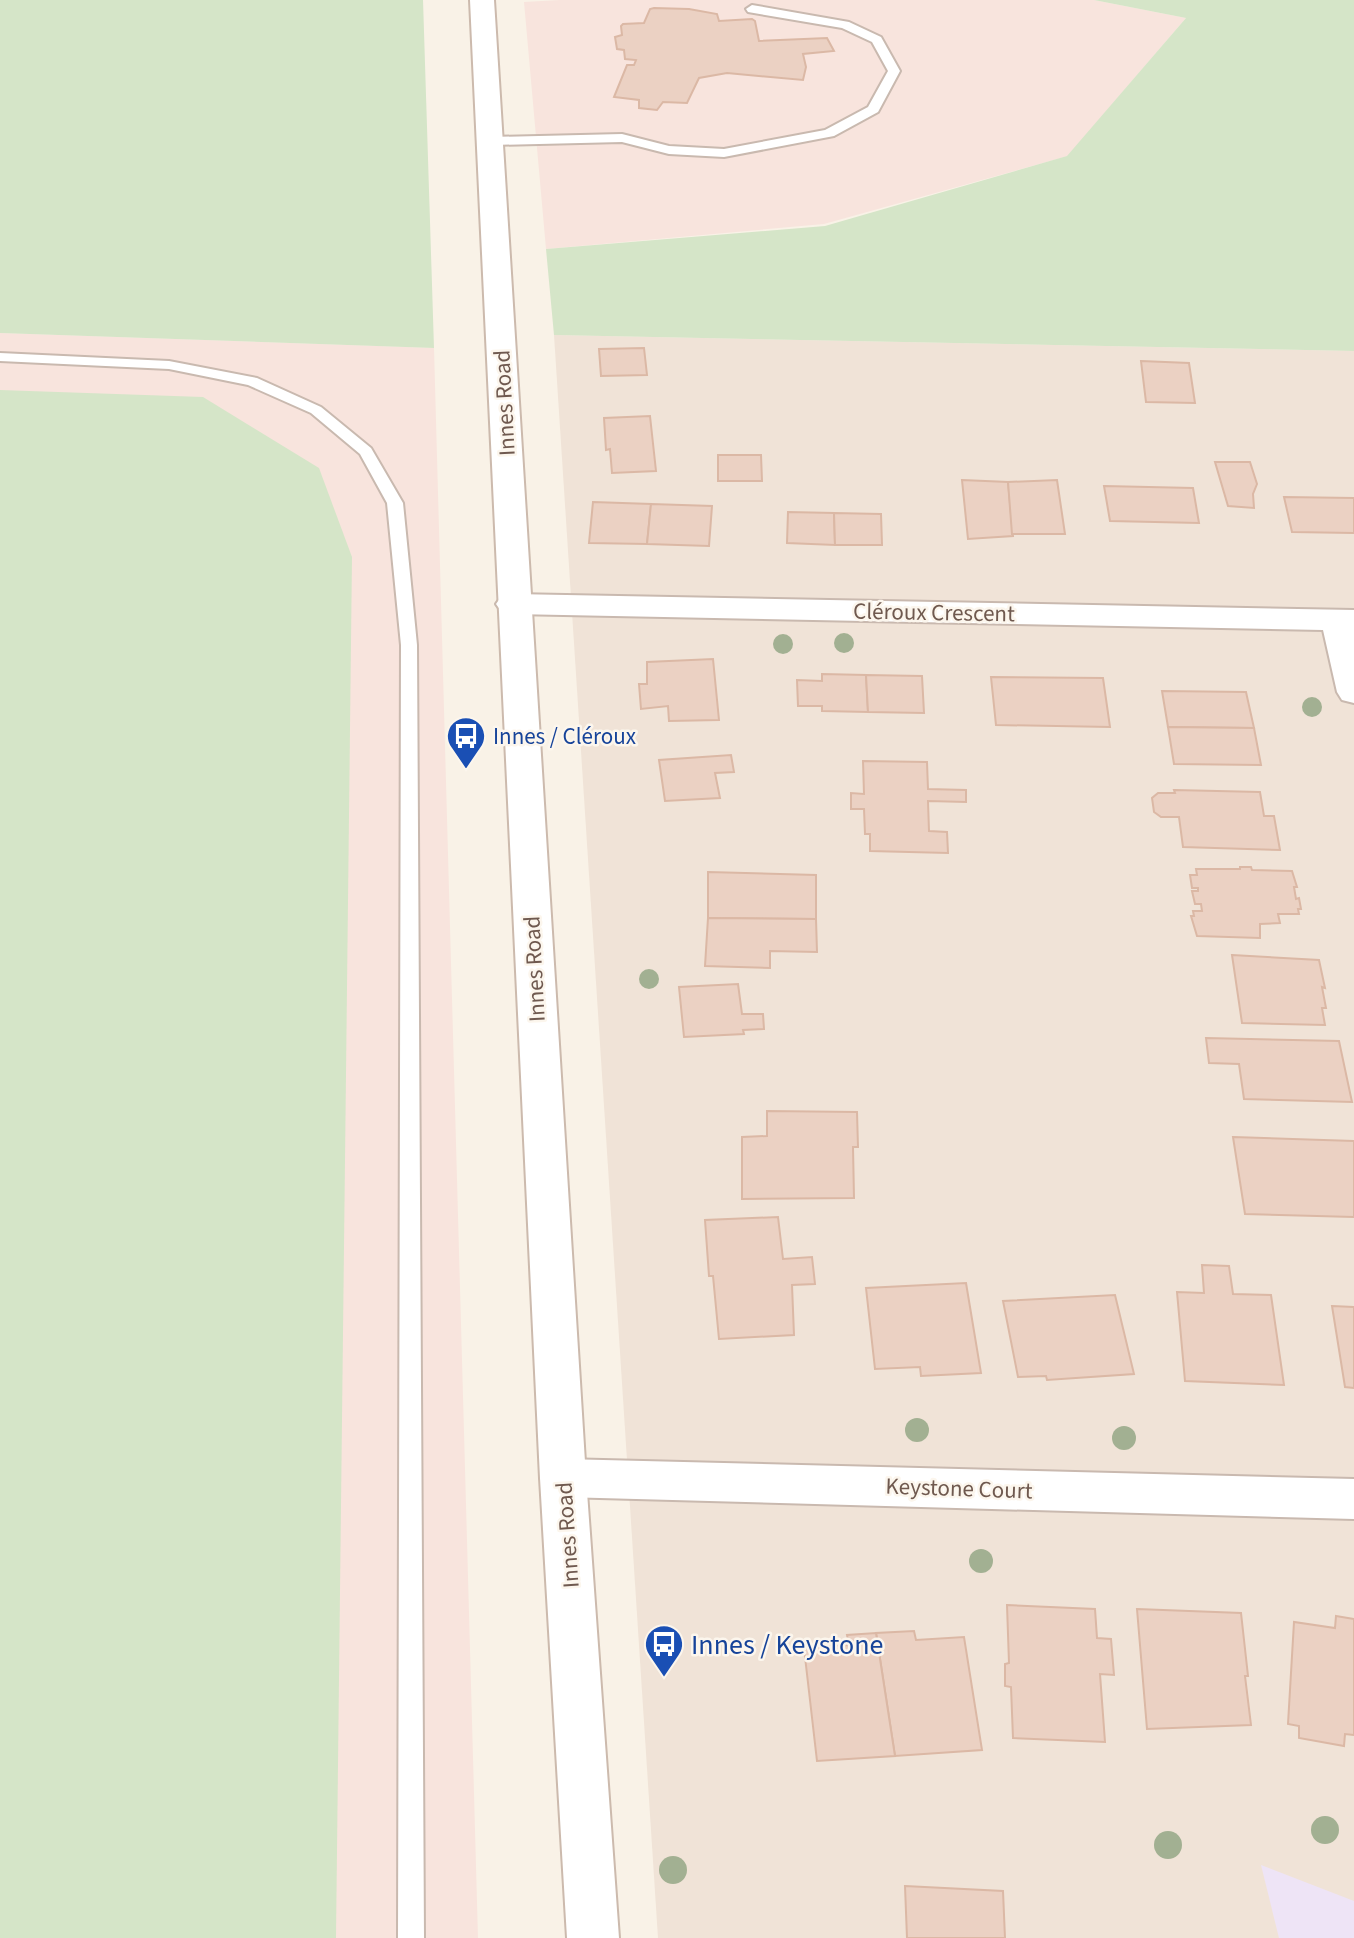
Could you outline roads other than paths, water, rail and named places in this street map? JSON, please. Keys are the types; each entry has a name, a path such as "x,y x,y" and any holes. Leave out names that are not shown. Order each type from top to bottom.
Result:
{"street":[{"name":"Innes Road","path":"482,0 492,141 513,604 563,1478 593,1938"},
{"name":"Cléroux Crescent","path":"513,604 1346,620"},
{"path":"1346,620 1342,648 1354,692"},
{"name":"Keystone Court","path":"563,1478 1354,1499"}],"lane":[{"path":"492,141 622,138 669,150 724,153 829,133 873,109 894,71 877,40 845,26 752,9"},
{"path":"0,357 169,365 252,381 316,410 366,451 395,503 409,645 411,1938"}],"place":[{"name":"Innes / Cléroux","path":"466,770"},
{"name":"Innes / Keystone","path":"664,1678"}]}
